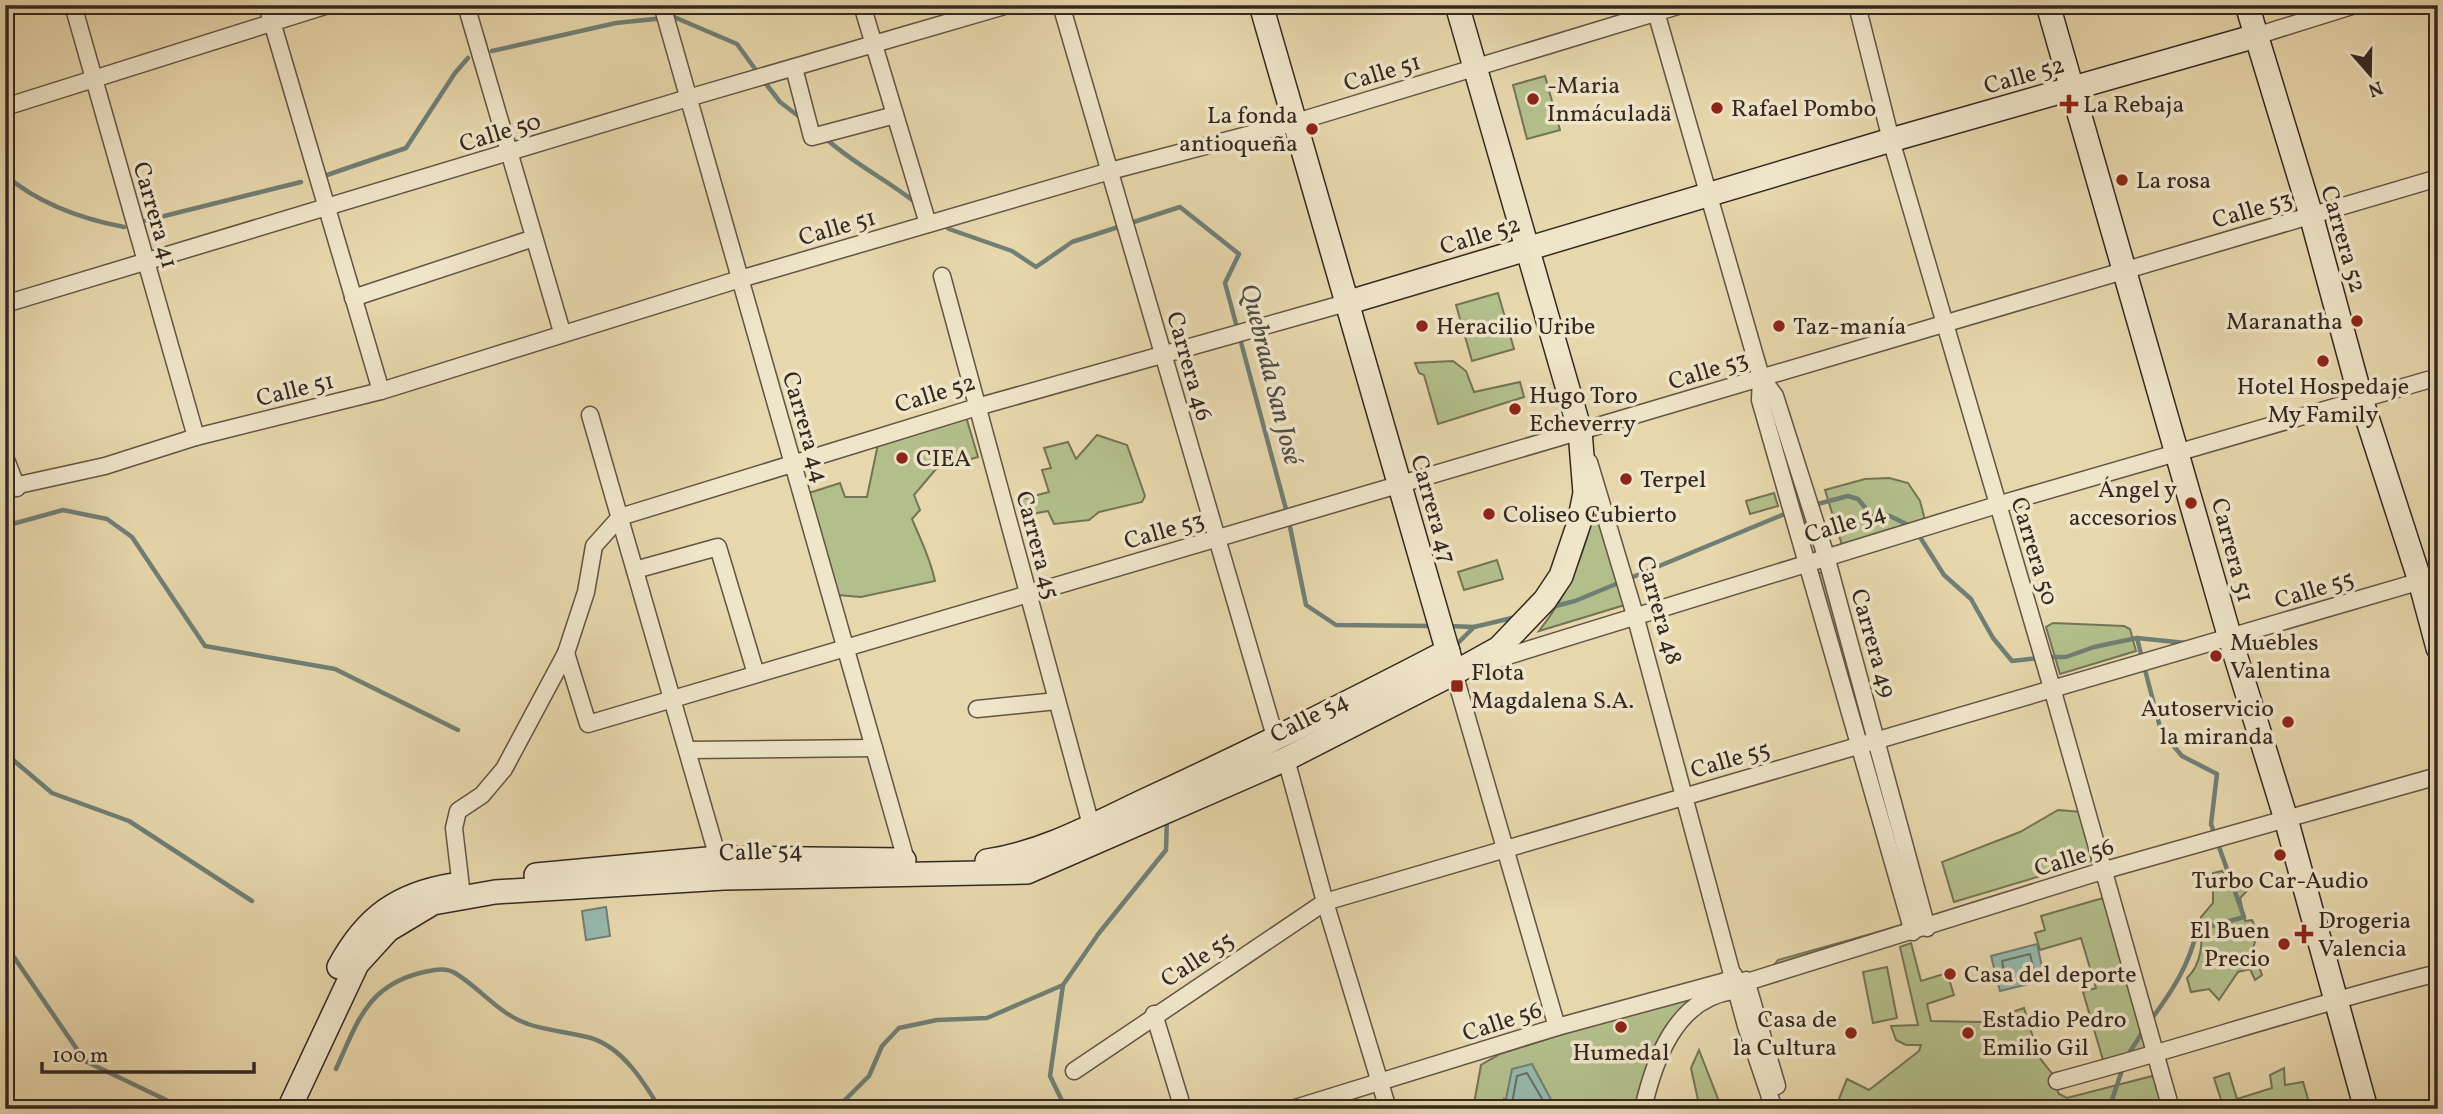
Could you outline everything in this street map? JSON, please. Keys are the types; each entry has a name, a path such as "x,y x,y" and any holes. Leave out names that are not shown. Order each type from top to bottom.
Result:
{"main road":[{"name":"Carrera 47","path":"1261,5 1451,662"},
{"name":"Carrera 48","path":"1457,5 1525,249 1580,431"},
{"name":"Carrera 51","path":"2048,5 2179,451 2230,638 2286,819 2366,1109"},
{"name":"Carrera 52","path":"2247,5 2311,215 2361,399 2429,579 2438,648"},
{"name":"Calle 52","path":"1346,303 1891,140 2256,36"},
{"path":"1451,662 1499,648 1545,600 1560,576 1579,523 1585,493 1580,431"},
{"name":"Calle 54","path":"721,868 1027,872 1281,749 1451,662"},
{"name":"Calle 54","path":"272,1109 340,965 359,934 381,912 420,891 462,890 721,868 906,860 983,862 1014,857 1281,749"},
{"name":"Calle 54","path":"289,1109 357,964 371,946 408,916 462,890"}],"street":[{"name":"Carrera 41","path":"73,5 196,437"},
{"path":"267,5 381,391"},
{"path":"5,107 328,5"},
{"path":"466,5 562,332"},
{"name":"Carrera 44","path":"662,5 906,860"},
{"path":"862,5 928,225"},
{"name":"Calle 50","path":"5,304 510,154 688,98 1008,5"},
{"name":"Carrera 46","path":"1061,5 1388,1109"},
{"name":"Calle 51","path":"11,488 106,466 196,437 381,391 480,362 562,332 740,279 1110,171 1293,122 1476,68 1655,9 1681,5"},
{"name":"Carrera 50","path":"1857,5 1891,140 2052,688 2171,1109"},
{"name":"Calle 52","path":"2256,36 2355,5"},
{"name":"Carrera 49","path":"1655,9 1761,377 1760,400 1861,746 1919,926"},
{"path":"794,68 812,137 895,115"},
{"name":"Calle 53","path":"566,653 588,724 2438,178"},
{"path":"353,298 534,238"},
{"name":"Carrera 45","path":"942,276 1091,825"},
{"name":"Calle 52","path":"620,517 978,407 1346,303"},
{"name":"Carrera 49","path":"1761,377 1775,396 1826,556 1878,740 1919,926"},
{"name":"Calle 54","path":"1451,662 1635,615 2179,451 2438,377"},
{"path":"590,415 721,868"},
{"name":"Carrera 48","path":"1580,431 1635,615 1738,983 1778,1107"},
{"path":"5,457 11,488"},
{"path":"462,890 454,828 458,811 482,795 504,769 566,653 586,592 594,547 620,517"},
{"path":"635,570 718,547 756,674"},
{"name":"Calle 55","path":"1074,1071 1154,1014 1325,902 1505,847 1861,746 2429,579"},
{"name":"Carrera 47","path":"1451,662 1557,1027"},
{"path":"976,709 1057,701"},
{"path":"687,750 874,748"},
{"name":"Calle 56","path":"1292,1109 1557,1027 1738,983 2102,871 2438,776"},
{"path":"2057,1081 2156,1055 2335,999 2438,973"},
{"path":"1643,1109 1662,1046 1677,1023 1718,993 1738,983"},
{"path":"1652,1109 1668,1053 1684,1028 1720,1001 1738,983"},
{"path":"1154,1014 1183,1109"}],"green space":[{"path":"1545,76 1560,130 1527,139 1513,85"},
{"path":"1498,293 1514,349 1472,361 1456,305"},
{"path":"1453,361 1466,371 1474,392 1520,382 1524,397 1438,424 1424,375 1419,373 1415,363"},
{"path":"1773,401 1814,536 1806,539 1765,404"},
{"path":"966,417 978,457 936,469 914,495 920,510 912,519 935,581 861,597 838,595 809,493 840,483 845,497 867,497 879,439"},
{"path":"1097,435 1127,445 1145,496 1142,502 1099,512 1089,520 1054,524 1048,511 1022,516 1018,500 1049,492 1042,470 1051,468 1044,448 1068,442 1076,459"},
{"path":"1889,478 1908,483 1920,501 1925,520 1842,545 1825,490 1865,479"},
{"path":"1774,493 1778,506 1750,514 1746,501"},
{"path":"1595,508 1628,604 1539,631 1559,602 1574,572"},
{"path":"1497,560 1503,579 1464,590 1458,572"},
{"path":"1825,572 1870,726 1859,729 1814,574"},
{"path":"2053,623 2124,626 2130,629 2136,651 2060,674 2046,627"},
{"path":"2058,810 2082,812 2097,859 1954,902 1942,862 2020,832"},
{"path":"2222,871 2229,884 2247,880 2249,889 2240,898 2245,921 2252,920 2258,933 2253,948 2262,975 2255,980 2250,969 2238,972 2219,1000 2209,989 2191,992 2187,978 2197,965 2199,957 2201,917 2213,903 2213,873"},
{"path":"2103,898 2146,1048 2103,1060 2083,992 2096,988 2081,938 2040,950 2035,933 2045,930 2041,916"},
{"path":"1903,925 1781,967 1774,965 1778,960"},
{"name":"Estadio Pedro Emilio Gil","path":"1911,943 1921,981 1947,973 1954,995 1927,1004 1931,1021 1982,1022 2024,1008 2039,1057 2057,1080 2055,1085 2059,1094 2067,1098 2156,1075 2166,1109 1835,1109 1847,1079 1869,1090 1919,1051 1921,1045 1906,1045 1896,1040 1891,1026 1918,1025 1900,947"},
{"path":"1887,967 1897,1018 1873,1023 1863,972"},
{"path":"1725,983 1695,1006 1663,1043 1650,1109 1586,1109 1582,1101 1584,1109 1556,1109 1555,1106 1504,1099 1504,1109 1473,1109 1481,1065 1500,1054"},
{"path":"1699,1050 1722,1109 1700,1109 1691,1068"},
{"path":"2284,1068 2285,1085 2303,1082 2311,1109 2224,1109 2214,1078 2229,1073 2237,1099 2272,1088 2270,1075"}],"water":[{"path":"606,907 610,936 586,940 582,911"},
{"path":"2037,944 2045,980 2000,991 1991,956"},
{"path":"1532,1064 1556,1109 1504,1109 1512,1069"}],"waterway":[{"name":"Quebrada San José","path":"492,51 616,23 674,17 737,44 758,73"},
{"name":"Quebrada San José","path":"324,176 406,148 455,73 468,58"},
{"name":"Quebrada San José","path":"763,80 780,102 801,118"},
{"name":"Quebrada San José","path":"824,137 916,203"},
{"name":"Quebrada San José","path":"5,175 46,202 92,219 124,227"},
{"name":"Quebrada San José","path":"140,222 301,182"},
{"name":"Quebrada San José","path":"942,224 949,229 1012,251 1036,267 1072,242 1180,207 1239,254 1225,283 1287,513"},
{"path":"1795,510 1848,496 1858,499 1872,516 1890,516 1910,526"},
{"path":"5,526 63,510 107,519 132,537 205,646 335,669 458,730"},
{"name":"Quebrada San José","path":"1548,608 1575,601 1787,513"},
{"name":"Quebrada San José","path":"1289,522 1306,605 1336,625 1433,626"},
{"path":"1918,534 1944,575 1971,599 1993,638 2012,661 2039,658"},
{"name":"Quebrada San José","path":"1449,626 1474,627 1516,617"},
{"path":"1454,647 1474,627"},
{"path":"2137,638 2142,658"},
{"path":"2047,657 2066,657 2094,647 2137,638 2186,643"},
{"path":"2144,666 2161,731 2182,756 2217,774 2211,824 2215,835"},
{"path":"5,753 52,793 129,821 252,901"},
{"path":"836,1109 869,1076 882,1046 899,1028 937,1020 987,1018 1063,985 1099,933 1166,850 1167,817"},
{"path":"2150,1021 2179,978 2190,955 2197,930 2244,917 2218,844"},
{"path":"5,944 85,1061 185,1109"},
{"path":"336,1069 358,1021 377,996 405,978 443,970 451,971 464,979 518,1020 591,1038 613,1050 640,1077 660,1109"},
{"path":"1063,985 1050,1076 1066,1109"},
{"path":"2126,1058 2145,1028"},
{"path":"2109,1109 2123,1067"}],"place":[{"name":"-Maria Inmáculadä","path":"1533,99"},
{"name":"La Rebaja","path":"2069,104"},
{"name":"Rafael Pombo","path":"1717,108"},
{"name":"La fonda antioqueña","path":"1312,129"},
{"name":"La rosa","path":"2122,180"},
{"name":"Maranatha","path":"2357,321"},
{"name":"Heracilio Uribe","path":"1422,326"},
{"name":"Taz-manía","path":"1779,326"},
{"name":"Hotel Hospedaje My Family","path":"2323,361"},
{"name":"Hugo Toro Echeverry","path":"1515,409"},
{"name":"CIEA","path":"902,458"},
{"name":"Terpel","path":"1626,479"},
{"name":"Ángel y accesorios","path":"2191,503"},
{"name":"Coliseo Cubierto","path":"1489,514"},
{"name":"Muebles Valentina","path":"2216,656"},
{"name":"Flota Magdalena S.A.","path":"1457,686"},
{"name":"Autoservicio la miranda","path":"2288,722"},
{"name":"Turbo Car-Audio","path":"2280,855"},
{"name":"Drogeria Valencia","path":"2304,934"},
{"name":"El Buen Precio","path":"2284,944"},
{"name":"Casa del deporte","path":"1950,974"},
{"name":"Humedal","path":"1621,1027"},
{"name":"Casa de la Cultura","path":"1851,1033"},
{"name":"Estadio Pedro Emilio Gil","path":"1968,1033"}]}
